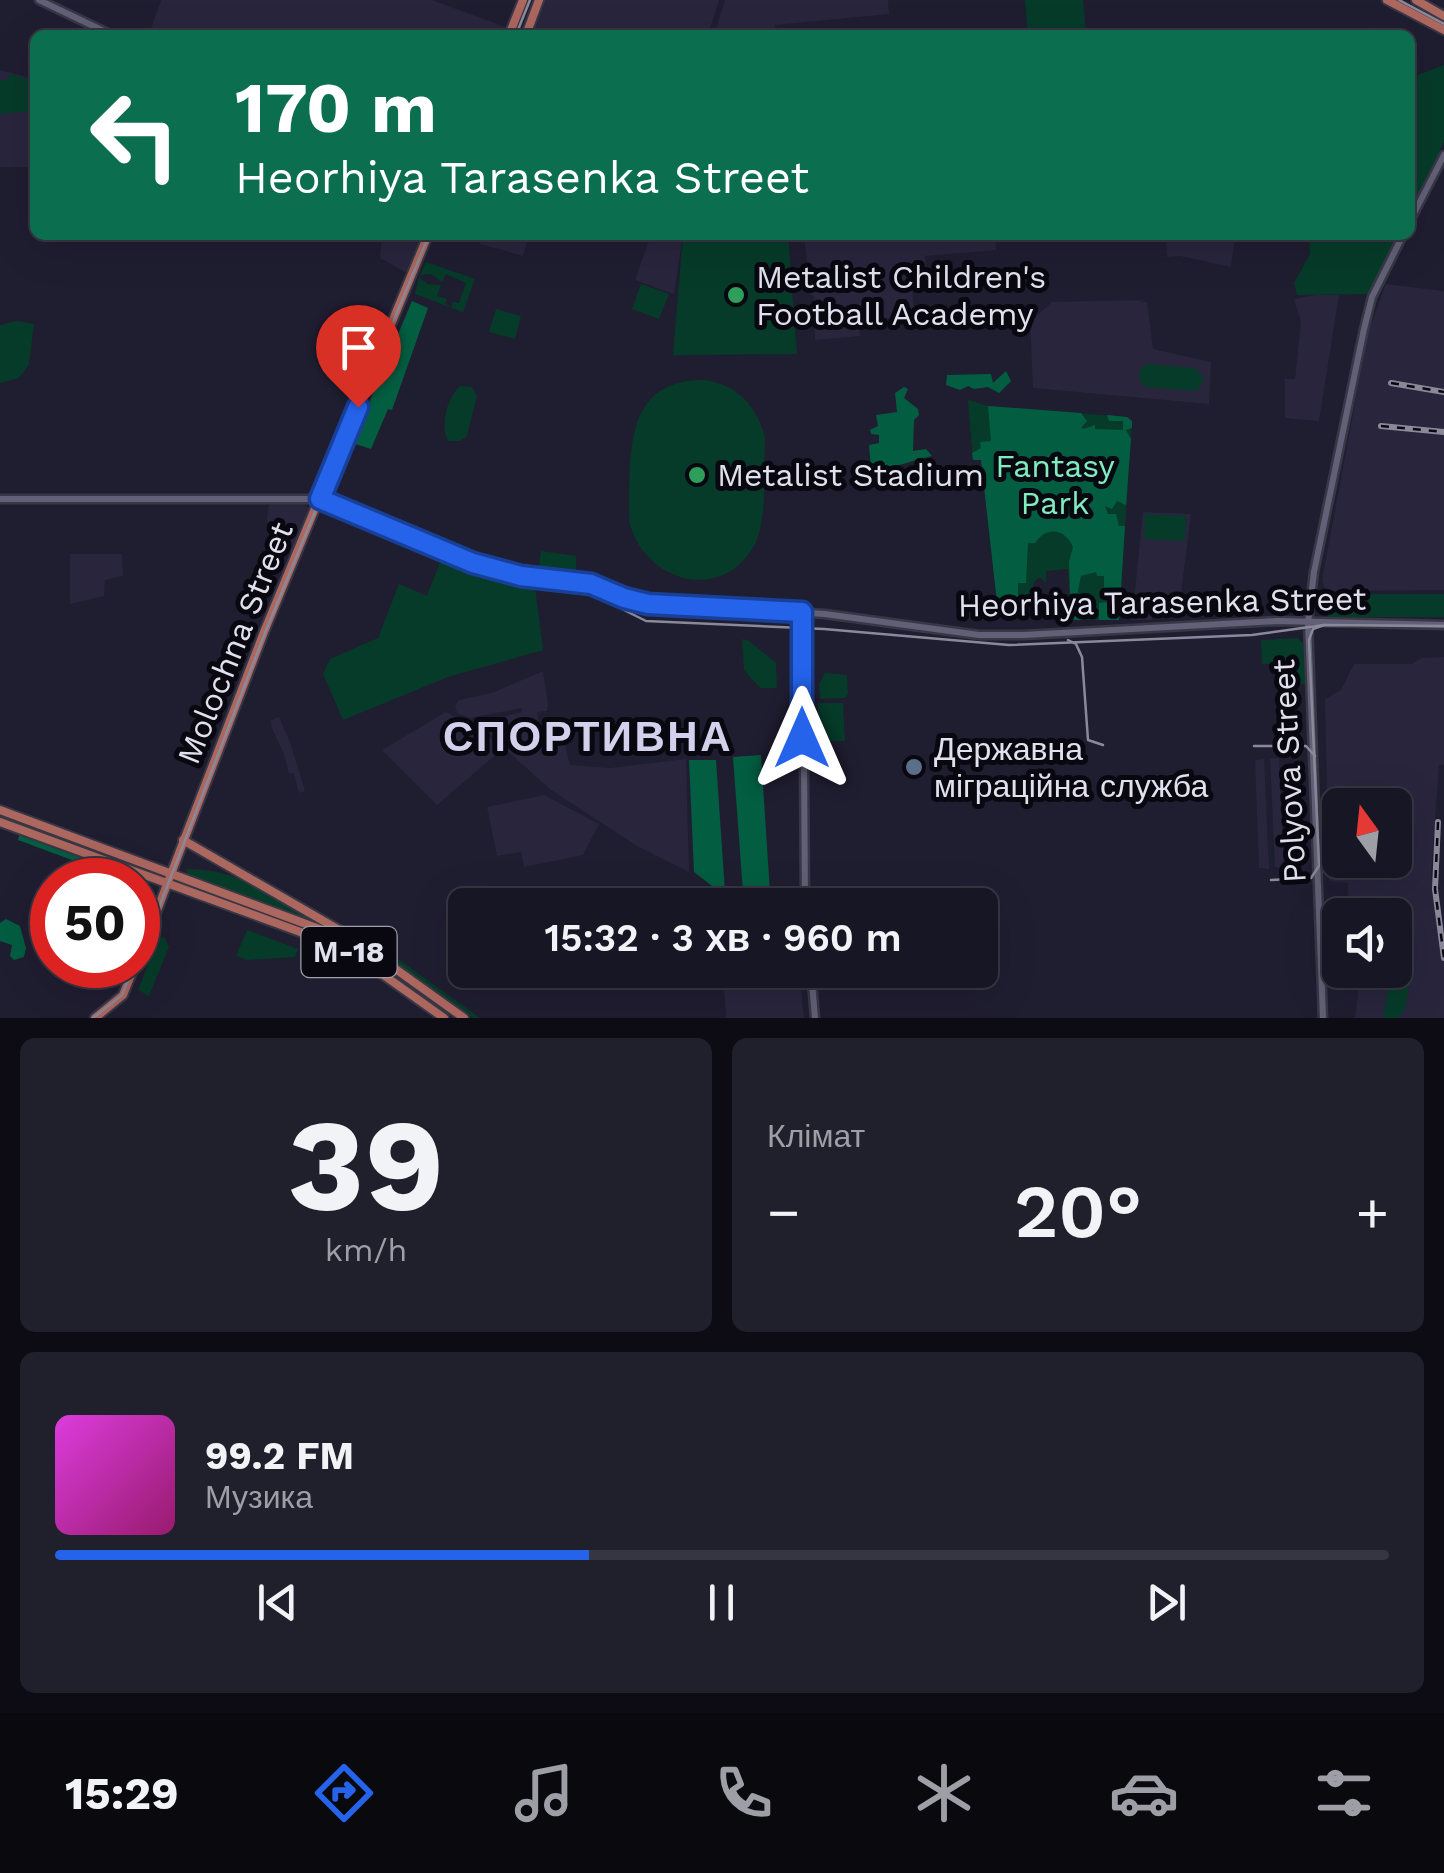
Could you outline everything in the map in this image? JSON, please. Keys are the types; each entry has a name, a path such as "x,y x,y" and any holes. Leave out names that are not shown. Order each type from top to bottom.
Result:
{"main road":[{"path":"39,0 102,30"},
{"path":"511,30 522,0"},
{"path":"528,30 540,0"},
{"path":"1387,0 1444,30"},
{"path":"1416,0 1444,16"},
{"path":"1415,211 1444,156"},
{"name":"Molochna Street","path":"160,901 426,240"},
{"name":"Polyova Street","path":"1323,1018 1308,623 1314,572 1364,329 1372,298 1401,240"},
{"name":"Heorhiya Tarasenka Street","path":"0,499 320,499 473,563 521,576 591,584 648,604 802,612 979,635 1276,621 1444,625"},
{"path":"802,612 805,888"},
{"name":"М-18","path":"0,810 368,950 464,1018"},
{"name":"М-18","path":"0,822 342,948 444,1018"},
{"path":"183,840 345,932 368,950"},
{"path":"310,925 317,922 312,913"},
{"name":"Molochna Street","path":"94,1018 123,995 126,988"},
{"path":"812,988 815,1018"}],"shaded area":[{"path":"161,0 432,0 508,28 507,30 151,30"},
{"path":"543,0 719,0 710,30 531,30"},
{"path":"725,0 888,0 889,14 775,25 776,30 716,30"},
{"path":"0,70 30,78 30,167 0,167"},
{"path":"382,240 421,240 407,273 380,258"},
{"path":"481,240 528,240 523,256 480,244"},
{"path":"649,240 682,240 674,294 635,280"},
{"path":"805,240 995,240 996,250 925,256 927,283 912,285 915,320 859,320 860,336 815,340"},
{"path":"1166,240 1234,240 1231,267 1167,257"},
{"path":"1386,284 1444,291 1444,590 1326,591 1322,580 1368,333"},
{"path":"1339,295 1319,421 1285,418 1285,379 1295,379 1301,322 1294,299"},
{"path":"1146,300 1140,302 1147,302 1153,349 1211,362 1209,404 1033,388 1030,322 1052,302"},
{"path":"269,503 303,503 309,508 292,553 271,542"},
{"path":"1143,512 1191,514 1180,602 1153,600 1152,620 1132,620"},
{"path":"70,554 122,554 123,576 105,580 104,596 70,604"},
{"path":"1444,657 1444,765 1439,765 1431,876 1444,938 1444,1018 1355,1018 1359,988 1412,988 1412,898 1348,898 1348,883 1329,878 1412,878 1412,788 1327,788 1325,699 1341,690 1354,664 1412,664 1422,658"},
{"path":"543,671 548,704 547,711 537,712 539,724 564,741 570,765 610,768 686,759 689,872 637,846 551,790 495,740 489,733 493,727 506,716 522,712 522,708 470,718 457,713 455,706 459,700 492,693"},
{"path":"446,712 486,733 501,750 437,805 382,750"},
{"path":"279,717 305,791 299,793 294,773 289,774 271,726 271,720"},
{"path":"1279,758 1284,868 1275,867 1270,759"},
{"path":"1264,759 1269,869 1259,868 1255,760"},
{"path":"544,795 599,824 583,855 524,867 521,852 497,856 487,807"},
{"path":"801,988 804,1018 726,1018 724,990"}],"green space":[{"path":"1025,0 1083,0 1086,30 1028,30"},
{"path":"1444,65 1444,142 1415,203 1415,76"},
{"path":"9,74 30,80 30,111 0,114 0,80 8,80"},
{"name":"Metalist Children's Football Academy","path":"683,240 788,240 797,354 673,355"},
{"path":"1309,240 1396,240 1369,294 1297,295 1294,283 1310,254"},
{"path":"426,262 475,279 463,312 415,294 419,277 427,284 441,285 437,296 447,299 445,304 451,307 453,302 459,303 466,283 446,274 442,282 431,274 420,275"},
{"path":"641,284 669,294 659,319 632,309"},
{"path":"412,301 428,308 392,410 388,409 371,449 352,443"},
{"path":"496,309 521,316 515,339 489,332"},
{"path":"17,321 34,324 29,364 19,378 0,383 0,325"},
{"path":"1148,364 1195,368 1203,376 1202,384 1196,391 1146,387 1139,379 1140,369"},
{"path":"1006,371 1011,381 999,393 988,387 968,386 960,390 946,385 947,375 991,374 993,383"},
{"name":"Metalist Stadium","path":"706,380 727,387 744,399 765,437 763,506 755,544 741,563 724,575 704,580 666,571 637,541 629,520 632,448 644,407 658,392 678,383"},
{"path":"460,386 472,387 477,396 467,436 460,441 448,441 446,412"},
{"path":"904,387 908,389 904,398 918,409 919,415 914,420 913,451 926,449 932,456 871,469 869,445 879,443 879,435 871,434 870,430 878,426 876,415 897,412 895,393"},
{"name":"Fantasy Park","path":"968,400 988,406 1127,417 1132,421 1119,620 1071,620 1068,569 1046,571 1046,583 1040,577 1034,582 1031,600 1036,606 1030,607 1030,613 998,611 981,460 973,460"},
{"name":"Fantasy Park","path":"988,406 1081,413 1087,421 1081,428 1084,429 1095,425 1095,429 1123,430 1123,421 1109,421 1107,415 1132,421 1132,428 1126,430 1131,439 1126,505 1117,501 1112,509 1105,506 1108,514 1116,514 1119,526 1125,526 1119,620 1099,620 1099,603 1107,602 1107,589 1104,576 1097,576 1096,572 1081,576 1076,602 1083,603 1083,620 1071,620 1069,562 1073,547 1065,536 1055,532 1028,543 1026,583 1018,583 1018,613 998,611 981,460 973,460 972,453 981,448 980,442 991,441"},
{"path":"1145,514 1186,516 1185,541 1144,539"},
{"path":"541,551 576,556 576,575 538,574"},
{"path":"441,560 535,587 543,650 448,677 343,720 323,674 330,659 378,638 399,584 427,596"},
{"path":"1198,594 1232,594 1235,614 1195,617"},
{"path":"1326,594 1444,594 1444,617 1328,617 1322,602"},
{"path":"1297,638 1303,643 1305,684 1289,685 1288,667 1262,664 1261,640"},
{"path":"742,639 776,663 777,688 760,688 744,670"},
{"path":"825,673 847,675 845,698 820,699 819,684"},
{"path":"818,703 843,703 845,741 819,741"},
{"path":"761,755 770,888 743,888 733,757"},
{"path":"689,760 716,760 725,888 715,888 694,872"},
{"path":"19,835 81,858 67,858 18,840"},
{"path":"187,869 239,878 314,922 187,874"},
{"path":"6,919 20,926 26,948 24,957 14,960 10,956 12,945 0,941 0,923"},
{"path":"247,930 298,949 295,957 248,960 236,956"},
{"path":"354,933 366,936 480,1018 473,1018"},
{"path":"160,937 165,938 169,947 160,969"},
{"path":"139,988 152,988 149,996"},
{"path":"1389,988 1409,988 1405,1009 1398,1018 1383,1018"}],"tram line":[{"path":"518,30 530,0"},
{"path":"1399,0 1444,24"},
{"path":"160,905 265,633 427,240"},
{"path":"326,482 327,494 334,504 473,564 521,577 598,587 622,609 646,621 824,629 1009,645 1252,635 1324,625 1444,626"},
{"path":"1271,880 1311,878 1319,866 1309,640 1313,629 1324,625"},
{"path":"1068,640 1076,644 1082,657 1088,740 1103,745"},
{"path":"1254,746 1306,746 1315,756"},
{"path":"93,1018 122,995 125,988"}],"railway":[{"path":"1391,383 1444,392"},
{"path":"1381,426 1444,432"},
{"path":"1438,822 1435,889 1444,958"}],"place":[{"name":"Metalist Children's Football Academy","path":"736,295"},
{"name":"Metalist Stadium","path":"697,475"},
{"name":"Державна міграційна служба","path":"914,767"}],"district":[{"name":"СПОРТИВНА","path":"588,736"}],"route":[{"path":"358,407 320,499 473,563 521,576 591,584 648,604 802,612 802,738"}]}
